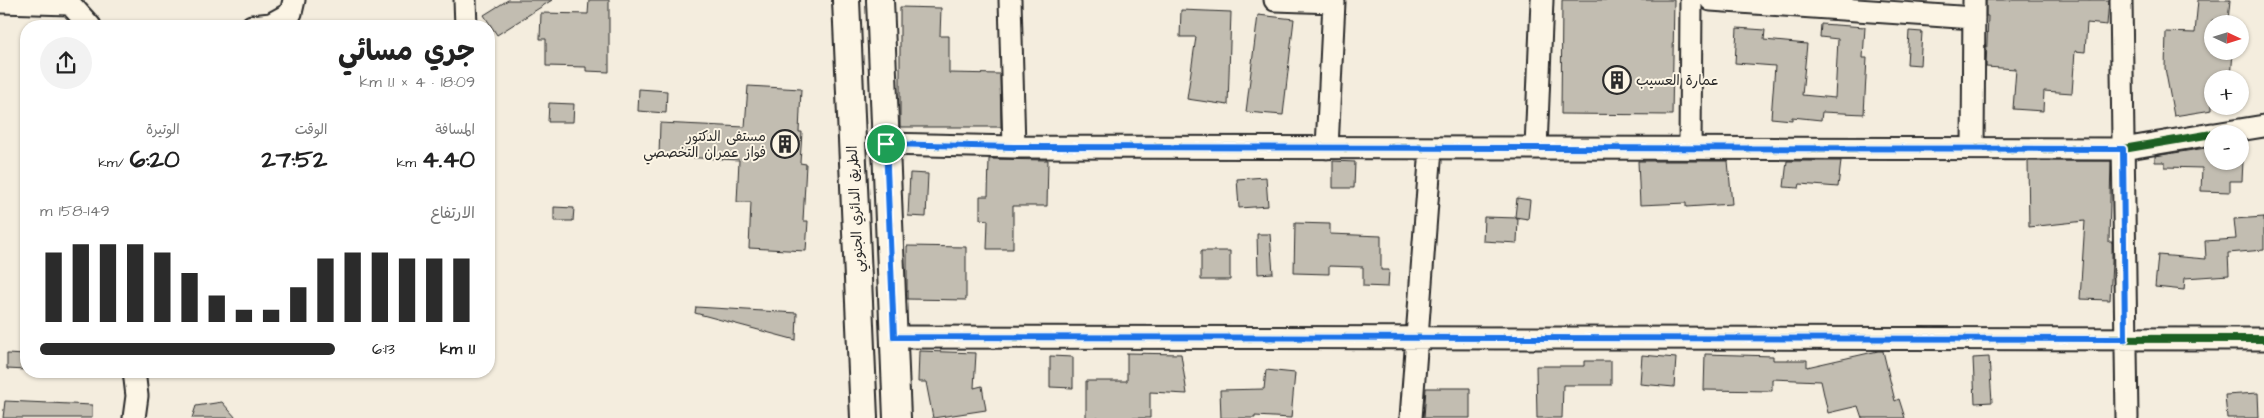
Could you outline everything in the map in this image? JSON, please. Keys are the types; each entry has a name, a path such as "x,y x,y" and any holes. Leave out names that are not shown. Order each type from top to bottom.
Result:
{"main road":[{"name":"الطريق الدائري الجنوبي","path":"846,0 864,418"},
{"path":"880,0 897,418"}],"street":[{"path":"466,0 466,20"},
{"path":"1010,0 1014,147"},
{"path":"1275,0 1334,1 1327,148"},
{"path":"1536,148 1542,0"},
{"path":"1690,148 1691,0"},
{"path":"1712,0 1974,9 1973,148"},
{"path":"2121,0 2125,339 2128,418"},
{"path":"0,2 70,4 85,20"},
{"path":"279,20 292,13"},
{"path":"2249,128 2264,126"},
{"path":"886,144 1014,147 2123,149 2204,136"},
{"path":"1411,418 1431,148"},
{"path":"894,337 2264,339"},
{"path":"134,418 137,396 135,378"}],"building":[{"path":"508,0 552,0 497,35 495,32 495,20 487,20 484,15"},
{"path":"589,0 609,0 609,72 586,71 586,67 546,66 546,39 540,39 541,13 588,14"},
{"name":"عمارة العسيب","path":"1562,0 1674,0 1672,115 1561,114"},
{"path":"1986,0 2109,0 2107,25 2087,23 2085,52 2075,51 2072,93 2044,91 2043,111 2013,109 2016,69 1986,67 1988,16 1986,16"},
{"path":"2198,0 2230,0 2229,15 2204,15 2204,60 2232,60 2232,70 2204,70 2204,111 2174,116 2165,68 2166,32 2195,33"},
{"path":"900,7 941,8 940,36 949,36 949,73 1000,74 1001,127 900,127"},
{"path":"1181,10 1231,12 1228,105 1187,99 1196,37 1180,37"},
{"path":"1258,15 1294,19 1283,115 1246,112"},
{"path":"1821,24 1865,27 1863,58 1867,58 1864,114 1822,112 1821,120 1792,117 1792,120 1771,118 1775,66 1735,63 1737,28 1765,30 1764,40 1807,44 1802,95 1835,98 1838,39 1820,37"},
{"path":"1909,31 1922,32 1920,65 1907,64"},
{"path":"748,86 801,89 799,132 802,132 800,163 806,164 803,221 808,221 806,251 749,248 751,202 737,202 739,160 659,156 660,123 745,127"},
{"path":"639,89 667,91 666,113 638,111"},
{"path":"549,103 574,104 573,122 548,122"},
{"path":"2204,148 2204,170 2243,170 2242,181 2230,181 2230,192 2201,191 2202,168 2165,167 2165,162 2155,162 2155,156"},
{"path":"989,159 1048,160 1047,206 1013,206 1013,249 987,249 988,220 980,219 980,196 988,196"},
{"path":"1333,161 1355,162 1354,188 1333,188"},
{"path":"1638,161 1728,161 1732,204 1686,207 1686,203 1640,205"},
{"path":"1787,161 1841,161 1838,187 1800,184 1799,188 1784,187"},
{"path":"2028,161 2111,161 2109,242 2112,242 2112,262 2110,300 2080,299 2085,221 2029,227"},
{"path":"910,173 928,174 926,217 908,216"},
{"path":"1266,177 1268,206 1239,208 1237,179"},
{"path":"1517,198 1530,200 1528,219 1515,217"},
{"path":"554,207 574,208 573,221 554,221"},
{"path":"1484,217 1518,218 1517,243 1483,241"},
{"path":"2264,217 2264,250 2228,253 2229,275 2185,278 2184,290 2155,287 2158,255 2206,259 2205,241 2236,239 2234,219"},
{"path":"1295,223 1330,224 1330,234 1381,236 1381,270 1389,270 1388,287 1363,286 1363,267 1329,266 1329,274 1294,273"},
{"path":"1257,234 1270,234 1273,273 1258,274"},
{"path":"907,246 966,247 966,300 907,299"},
{"path":"1201,251 1230,251 1230,280 1201,280"},
{"path":"696,307 797,313 796,340 695,313"},
{"path":"919,351 976,353 974,388 982,386 986,410 933,418 926,382 918,382"},
{"path":"1883,351 1895,401 1899,399 1905,418 1862,418 1858,406 1828,413 1821,381 1772,379 1772,391 1704,390 1705,354 1773,356 1773,360 1807,360 1807,367"},
{"path":"1127,353 1181,354 1187,394 1150,392 1150,418 1086,418 1086,381 1127,381"},
{"path":"7,354 20,355 20,370 7,369"},
{"path":"1642,355 1676,358 1674,387 1640,384"},
{"path":"1050,356 1073,357 1073,388 1050,387"},
{"path":"1989,357 1992,402 1975,403 1973,358"},
{"path":"1584,361 1611,361 1611,385 1563,385 1562,418 1537,418 1536,366 1584,366"},
{"path":"1266,370 1295,373 1291,418 1255,416 1255,418 1221,418 1220,390 1264,389"},
{"path":"1426,388 1470,388 1470,418 1424,418"},
{"path":"2258,393 2259,418 2227,418 2225,395"},
{"path":"5,401 92,405 92,418 3,418"},
{"path":"222,402 236,418 192,418 196,406"}],"cycle path":[{"path":"886,144 1014,147 2123,149 2204,135"},
{"path":"894,337 2264,339"}],"place":[{"name":"عمارة العسيب","path":"1617,80"},
{"name":"مستفى الدكتور فواز عمران التخصصي","path":"785,144"}],"route":[{"path":"886,144 1014,147 2123,149 2125,339 894,337 886,144"}]}
